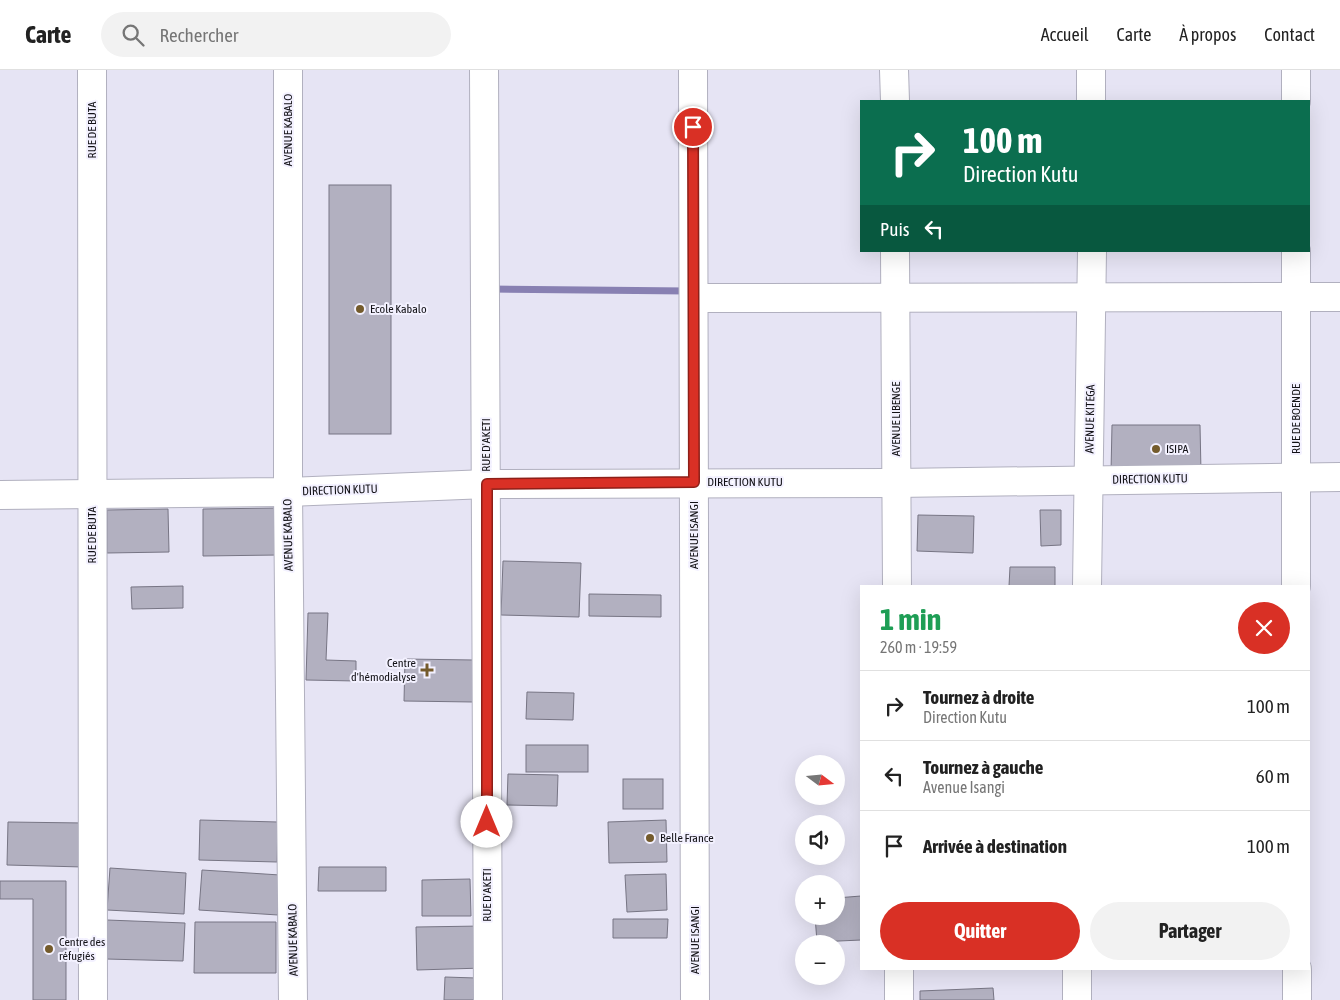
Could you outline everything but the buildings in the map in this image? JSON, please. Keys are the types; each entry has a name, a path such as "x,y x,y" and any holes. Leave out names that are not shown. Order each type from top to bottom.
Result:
{"street":[{"name":"RUE DE BUTA","path":"92,70 93,1000"},
{"name":"AVENUE KABALO","path":"288,70 288,492 293,1000"},
{"name":"RUE D'AKETI","path":"484,70 488,1000"},
{"name":"AVENUE ISANGI","path":"693,70 695,1000"},
{"path":"894,70 895,100"},
{"path":"1091,70 1091,100"},
{"path":"1296,70 1296,100"},
{"name":"AVENUE LIBENGE","path":"895,252 897,585"},
{"name":"AVENUE KITEGA","path":"1087,585 1092,252"},
{"name":"RUE DE BOENDE","path":"1296,252 1296,585"},
{"path":"694,298 895,296 1340,297"},
{"name":"DIRECTION KUTU","path":"0,495 288,492 487,484 896,483 1295,476 1340,477"},
{"path":"899,970 899,1000"},
{"path":"1077,970 1077,1000"},
{"path":"1297,970 1297,1000"}],"waterway":[{"path":"490,289 687,291"}],"place":[{"name":"Ecole Kabalo","path":"360,309"},
{"name":"ISIPA","path":"1156,449"},
{"name":"Centre d'hémodialyse","path":"427,670"},
{"name":"Belle France","path":"650,838"},
{"name":"Centre des réfugiés","path":"49,949"}],"route":[{"path":"487,822 487,484 694,482 693,127"}]}
